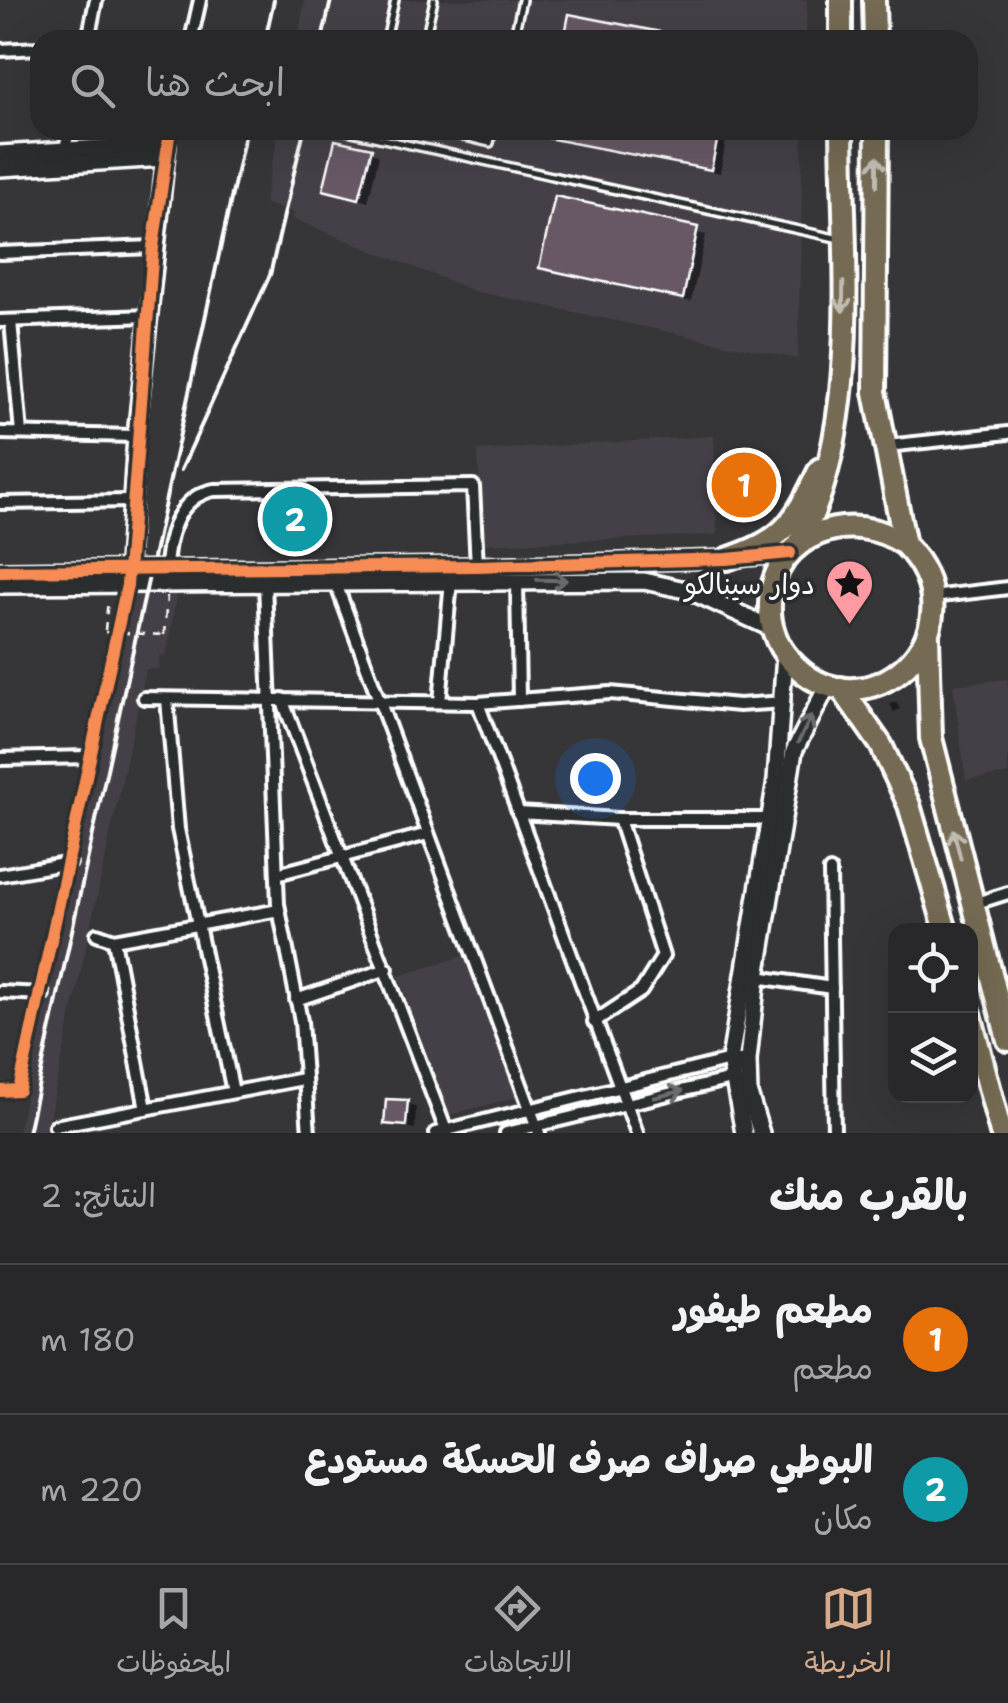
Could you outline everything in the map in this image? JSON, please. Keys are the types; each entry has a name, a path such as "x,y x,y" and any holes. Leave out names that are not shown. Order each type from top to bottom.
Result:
{"highway":[{"path":"841,0 842,30"},
{"path":"874,0 875,30"},
{"path":"842,140 842,348 833,458 819,506 772,588 773,629 785,654 804,673 834,686 872,686 900,672 928,636"},
{"path":"877,140 875,392 905,545"},
{"path":"726,559 766,546 792,525 823,463 842,348"},
{"path":"794,549 820,531 858,525 883,532 905,545 922,565 932,596 928,636 931,738 1008,1040"},
{"path":"834,686 881,746 910,805 944,923"},
{"path":"978,1046 1000,1133"}],"street":[{"path":"90,30 96,0"},
{"path":"193,30 200,0"},
{"path":"0,50 30,48"},
{"path":"63,157 66,140"},
{"path":"0,168 168,144 153,247 150,316 130,501 128,578 43,994 19,1090 0,1091"},
{"path":"0,154 63,157"},
{"path":"0,253 153,247"},
{"path":"21,433 5,321 150,316"},
{"path":"0,433 136,436"},
{"path":"886,446 1008,433"},
{"path":"167,578 172,532 188,504 207,492 234,490 473,486 477,566"},
{"path":"0,503 130,501"},
{"path":"0,571 167,578 726,559 794,549"},
{"path":"0,585 128,578"},
{"path":"167,578 264,584 517,579 644,582 690,592 773,629"},
{"path":"517,579 519,700"},
{"path":"334,580 538,1129"},
{"path":"440,702 451,580"},
{"path":"264,584 277,699 279,910 296,1000 309,1133"},
{"path":"932,596 1008,588"},
{"path":"744,1133 730,1060 769,819 784,702 785,654"},
{"path":"761,1133 749,1094 748,1060 794,751 834,686"},
{"path":"144,698 478,703 610,693 739,705 784,702"},
{"path":"167,698 178,829 234,1092"},
{"path":"277,699 387,968 443,1132 730,1060 748,1060"},
{"path":"478,703 617,1088 638,1133"},
{"path":"0,758 89,757"},
{"path":"518,813 620,819 769,819"},
{"path":"594,1022 640,991 663,956 620,819"},
{"path":"277,874 428,834"},
{"path":"0,875 70,862"},
{"path":"830,871 834,1133"},
{"path":"972,905 1008,893"},
{"path":"96,934 114,940 279,910"},
{"path":"114,940 146,1109"},
{"path":"296,1000 387,968"},
{"path":"758,978 832,988"},
{"path":"0,992 43,994"},
{"path":"506,1133 538,1129 731,1079 748,1060"},
{"path":"55,1126 304,1078"}],"lane":[{"path":"388,30 396,0"},
{"path":"427,30 434,0"},
{"path":"515,30 522,0"},
{"path":"388,140 843,240"}],"path":[{"path":"108,600 105,632 164,635 167,603"}],"shaded area":[{"path":"305,0 807,0 806,30 299,30"},
{"path":"277,140 803,140 798,359 474,291 293,219 294,213 264,203"},
{"path":"714,436 717,535 483,544 478,451"},
{"path":"134,592 177,592 166,656 159,655 159,669 146,669 46,1133 18,1133"},
{"path":"1008,679 1008,774 966,780 953,685"},
{"path":"464,956 517,1097 449,1115 399,976"}],"building":[{"path":"569,14 651,30 566,30"},
{"path":"335,140 372,148 359,199 323,190"},
{"path":"558,140 717,140 711,170"},
{"path":"555,196 698,227 683,299 539,268"},
{"path":"386,1099 408,1100 406,1126 384,1124"}],"railway":[{"path":"267,30 274,0"},
{"path":"324,30 331,0"},
{"path":"28,1133 244,140"},
{"path":"181,470 270,275 302,140"}],"cycle path":[{"path":"0,1091 19,1090 127,585 153,247 169,140"},
{"path":"0,571 477,566 727,559 790,553"}],"place":[{"name":"مطعم طيفور","path":"744,485"},
{"name":"البوطي صراف صرف الحسكة مستودع","path":"295,519"},
{"name":"دوار سينالكو","path":"850,626"}]}
